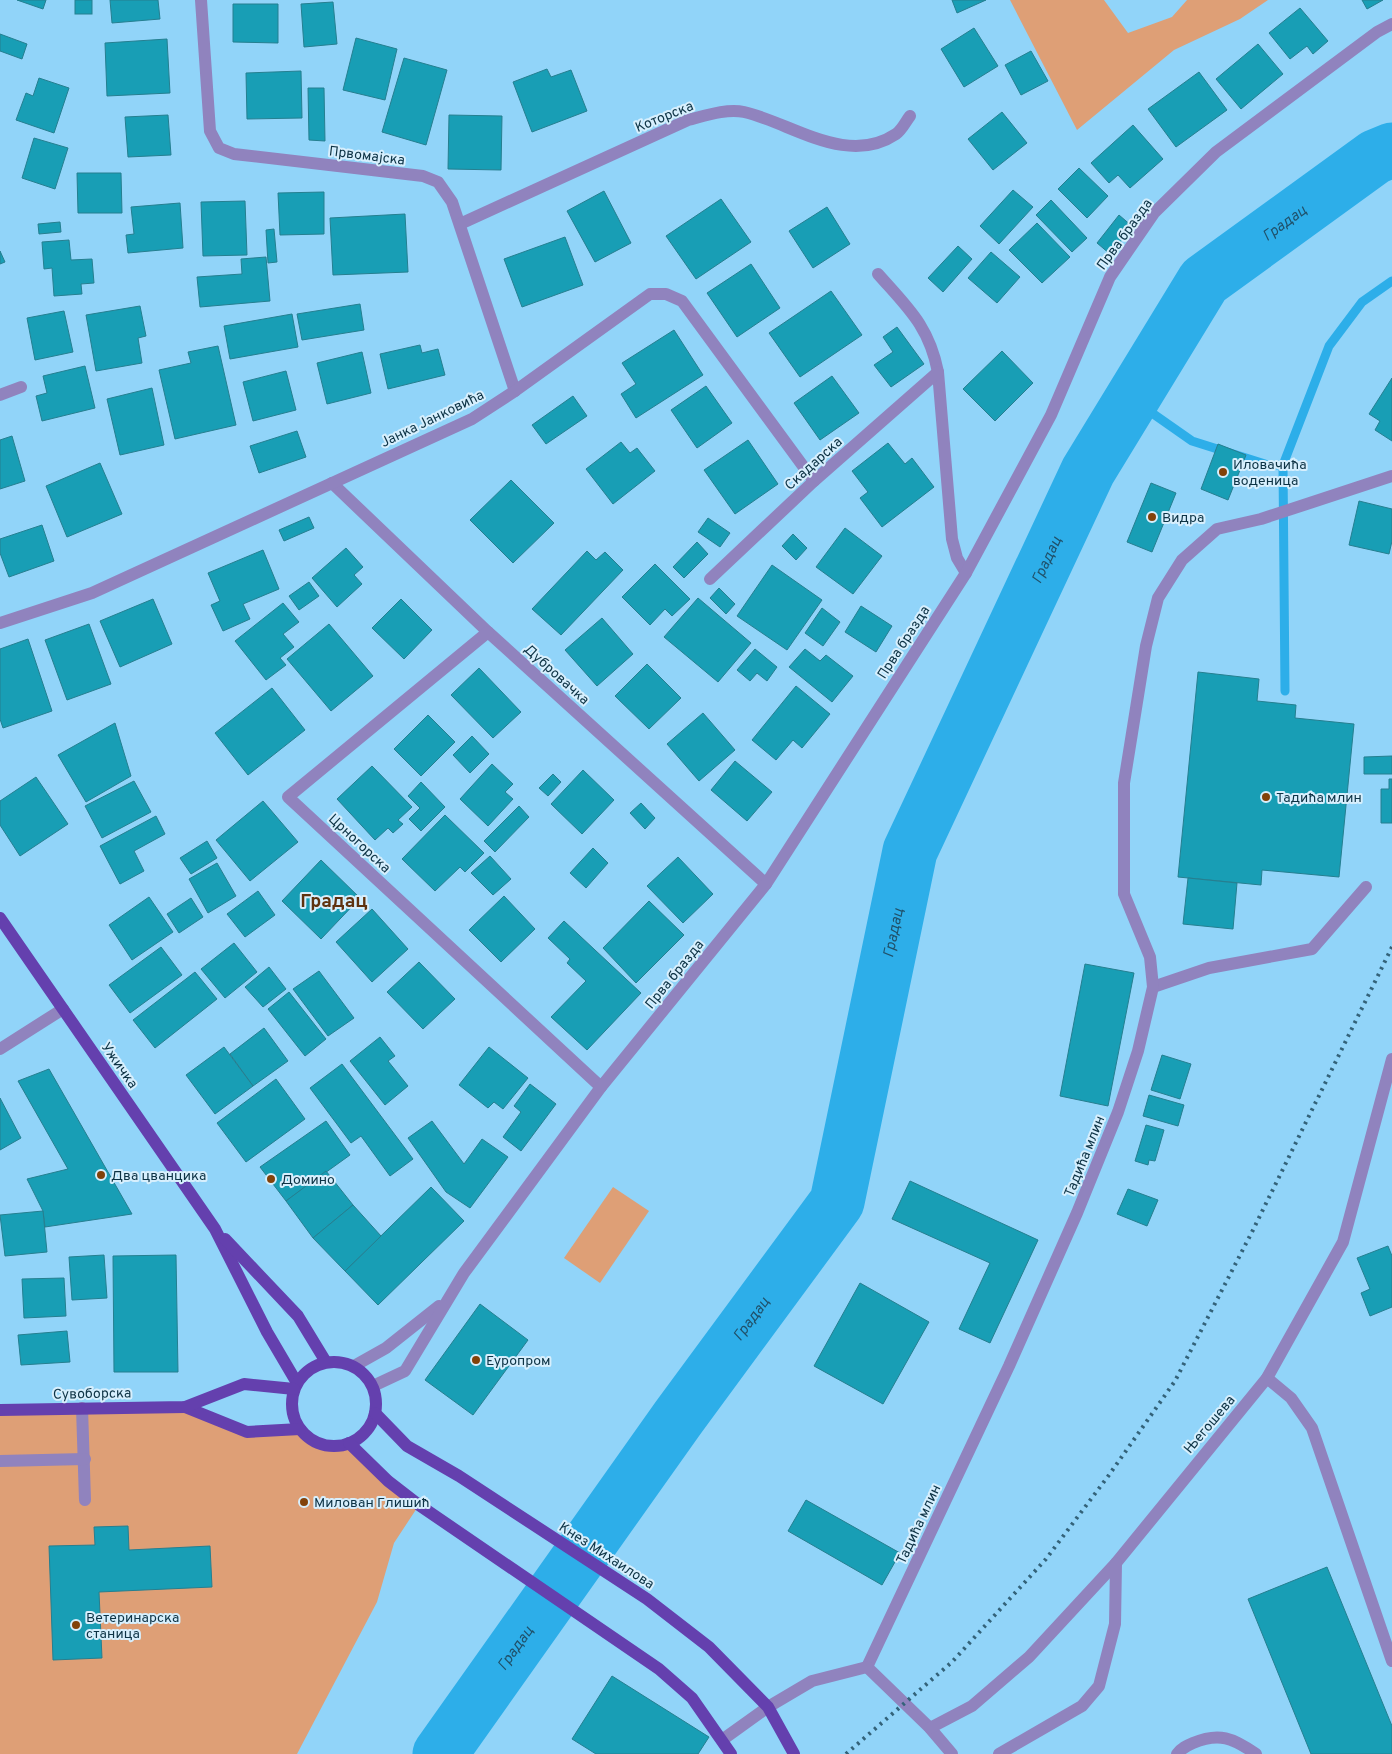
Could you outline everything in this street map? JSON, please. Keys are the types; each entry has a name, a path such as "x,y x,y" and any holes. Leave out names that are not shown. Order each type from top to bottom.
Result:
{"main road":[{"name":"Ужичка","path":"0,918 215,1229 296,1386"},
{"name":"Ужичка","path":"215,1229 298,1316 326,1362"},
{"path":"326,1362 340,1362 354,1366 365,1375 373,1386 376,1400 375,1413 370,1426 361,1436 349,1443 336,1446 322,1444 310,1438 300,1429 294,1416 292,1402 296,1386 314,1366 326,1362"},
{"name":"Сувоборска","path":"0,1410 185,1407 244,1384 296,1386"},
{"name":"Сувоборска","path":"185,1407 247,1432 300,1429"},
{"name":"Кнез Михаилова","path":"375,1413 407,1446 459,1476 647,1599 709,1648 768,1707 794,1754"},
{"path":"349,1443 388,1481 419,1505 659,1669 692,1698 731,1754"}],"street":[{"name":"Првомајска","path":"201,0 210,130 219,148 234,154 423,176 438,182 452,202 515,391"},
{"name":"Прва бразда","path":"373,1386 405,1371 445,1301 464,1273 601,1087 766,884 966,573 1051,415 1110,277 1154,213 1216,152 1377,32 1392,24"},
{"name":"Которска","path":"460,224 688,120 718,113 742,111 824,141 850,146 876,142 897,133 910,116"},
{"path":"878,274 921,323 933,348 938,372 952,539 957,558 966,573"},
{"name":"Јанка Јанковића","path":"0,623 92,593 472,419 515,391 650,294 666,294 682,301 814,481"},
{"name":"Скадарска","path":"710,578 814,481 938,372"},
{"path":"0,395 21,387"},
{"name":"Тадића млин","path":"867,1667 1009,1366 1077,1213 1138,1051 1153,987 1150,957 1124,894 1124,783 1146,646 1158,598 1182,560 1217,529 1296,508 1392,476"},
{"name":"Дубровачка","path":"332,484 488,632 766,884"},
{"name":"Црногорска","path":"488,632 288,797 601,1087"},
{"path":"1153,987 1209,968 1312,949 1366,887"},
{"path":"0,1049 62,1009"},
{"name":"Његошева","path":"930,1728 972,1706 1029,1657 1116,1563 1267,1378 1343,1242 1392,1059"},
{"name":"Прва бразда","path":"354,1366 386,1348 445,1301"},
{"path":"1267,1378 1292,1398 1312,1428 1392,1661"},
{"path":"82,1408 85,1500"},
{"path":"0,1461 85,1459"},
{"path":"999,1754 1082,1706 1099,1686 1115,1624 1116,1563"},
{"path":"722,1740 768,1707 812,1682 867,1667 930,1728 952,1754"},
{"path":"1177,1754 1182,1748 1210,1736 1239,1742 1256,1754"}],"shaded area":[{"path":"1010,0 1104,0 1128,33 1172,17 1187,0 1268,0 1240,19 1174,50 1077,130"},
{"path":"613,1187 649,1211 600,1283 564,1258"},
{"path":"185,1407 247,1432 300,1429 311,1438 323,1443 349,1443 419,1505 394,1543 377,1602 297,1754 0,1754 0,1410"}],"building":[{"path":"17,0 46,0 43,9"},
{"path":"75,0 92,0 92,14 75,14"},
{"path":"110,0 158,0 160,19 112,23"},
{"path":"952,0 986,0 957,13"},
{"path":"1362,0 1383,0 1367,9"},
{"path":"333,2 337,44 304,47 301,4"},
{"path":"233,4 278,4 278,43 233,42"},
{"path":"1300,8 1328,41 1313,54 1307,46 1290,59 1269,33"},
{"path":"974,28 998,66 964,87 941,49"},
{"path":"0,34 27,44 22,59 0,51"},
{"path":"356,38 397,49 385,100 343,90"},
{"path":"167,39 170,93 107,96 105,43"},
{"path":"1258,44 1283,74 1241,109 1216,79"},
{"path":"1031,51 1048,81 1021,95 1005,65"},
{"path":"404,58 447,70 426,145 382,132"},
{"path":"547,69 551,77 571,70 587,111 532,132 513,82"},
{"path":"301,71 302,118 247,119 246,73"},
{"path":"1199,72 1227,110 1176,147 1148,109"},
{"path":"39,78 69,88 54,133 16,120 26,93 33,96"},
{"path":"308,88 324,88 325,141 309,140"},
{"path":"1002,112 1027,143 993,170 968,139"},
{"path":"168,115 171,155 128,157 125,117"},
{"path":"449,115 502,116 501,170 448,169"},
{"path":"1133,125 1163,159 1130,188 1118,175 1109,183 1091,163"},
{"path":"34,138 68,148 55,189 22,178"},
{"path":"1079,168 1108,196 1087,218 1058,189"},
{"path":"77,173 121,173 122,213 78,213"},
{"path":"1013,190 1033,207 999,244 980,226"},
{"path":"604,191 631,243 595,262 567,211"},
{"path":"324,192 324,234 280,235 278,193"},
{"path":"721,199 751,242 696,279 666,236"},
{"path":"1051,200 1087,238 1072,252 1036,215"},
{"path":"245,201 247,255 203,256 201,202"},
{"path":"180,203 183,248 128,253 126,235 134,234 131,207"},
{"path":"827,207 850,244 813,268 789,231"},
{"path":"405,214 408,272 333,275 330,218"},
{"path":"1119,215 1133,227 1110,254 1097,243"},
{"path":"60,222 61,232 39,234 38,224"},
{"path":"1037,223 1070,257 1042,283 1009,250"},
{"path":"274,229 277,262 268,263 266,230"},
{"path":"565,237 583,285 522,307 504,259"},
{"path":"69,240 71,260 92,259 94,283 81,284 82,294 54,296 52,268 44,269 42,242"},
{"path":"958,246 972,259 943,292 928,278"},
{"path":"0,251 5,262 0,264"},
{"path":"991,252 1020,277 997,303 968,278"},
{"path":"266,257 270,301 200,307 197,277 242,274 241,259"},
{"path":"751,264 780,308 737,337 707,293"},
{"path":"831,291 862,335 800,377 769,333"},
{"path":"360,304 364,330 302,340 297,314"},
{"path":"140,306 146,336 138,338 142,363 96,371 86,315"},
{"path":"64,311 73,352 35,360 27,318"},
{"path":"292,314 298,347 230,359 224,326"},
{"path":"897,327 924,364 891,387 874,365 893,352 883,337"},
{"path":"674,330 703,375 636,418 621,394 636,384 622,363"},
{"path":"420,345 422,353 438,349 445,375 388,389 380,354"},
{"path":"218,346 236,425 175,439 159,370 191,363 188,352"},
{"path":"1002,351 1033,383 995,421 963,389"},
{"path":"362,352 371,393 327,404 317,363"},
{"path":"85,366 95,408 42,421 36,396 47,393 43,376"},
{"path":"286,371 296,410 253,421 243,382"},
{"path":"832,376 859,413 820,440 794,403"},
{"path":"1392,378 1392,441 1375,430 1380,421 1369,414"},
{"path":"706,386 732,423 697,448 671,410"},
{"path":"152,388 164,445 120,455 107,399"},
{"path":"573,396 587,416 546,444 532,425"},
{"path":"297,431 306,457 259,473 250,446"},
{"path":"12,436 25,481 0,489 0,440"},
{"path":"748,440 778,484 735,514 704,470"},
{"path":"621,442 630,453 637,448 655,471 613,504 586,469"},
{"path":"888,443 905,464 912,458 934,487 882,527 860,498 868,492 852,471"},
{"name":"Иловачића воденица","path":"1218,444 1246,455 1228,500 1201,489"},
{"path":"100,463 122,514 67,537 46,486"},
{"path":"511,480 554,523 513,563 470,520"},
{"name":"Видра","path":"1151,483 1176,493 1152,552 1127,542"},
{"path":"1359,501 1392,509 1392,541 1389,554 1349,545"},
{"path":"309,517 314,528 284,541 279,530"},
{"path":"708,518 730,533 720,547 698,532"},
{"path":"42,525 54,561 9,577 0,553 0,539"},
{"path":"845,528 882,556 853,594 816,567"},
{"path":"793,534 807,548 796,560 782,546"},
{"path":"697,542 708,554 684,578 673,567"},
{"path":"346,548 363,567 354,575 362,584 337,607 312,578"},
{"path":"263,550 279,589 243,604 250,619 223,631 211,605 220,601 208,573"},
{"path":"587,551 596,560 605,552 623,570 561,635 532,609"},
{"path":"655,564 690,599 672,616 665,609 650,625 622,597"},
{"path":"772,565 822,600 787,650 737,616"},
{"path":"309,582 319,596 299,610 289,596"},
{"path":"719,588 735,604 726,614 710,598"},
{"path":"698,598 751,643 718,682 664,637"},
{"path":"153,599 172,644 120,667 100,621"},
{"path":"401,599 432,630 404,659 372,628"},
{"path":"283,603 299,622 283,634 294,647 280,658 286,665 266,680 235,641"},
{"path":"861,606 892,626 876,652 845,632"},
{"path":"822,608 840,622 823,646 805,633"},
{"path":"602,618 633,654 597,686 565,650"},
{"path":"89,624 111,684 67,700 45,640"},
{"path":"329,624 373,676 331,711 287,659"},
{"path":"28,639 52,711 3,728 0,719 0,649"},
{"path":"755,649 777,667 767,681 757,673 750,681 737,670"},
{"path":"805,649 820,661 826,655 853,676 832,702 789,667"},
{"path":"647,664 681,698 649,729 615,696"},
{"path":"479,668 521,712 493,738 451,695"},
{"name":"Тадића млин","path":"1198,672 1259,679 1257,701 1296,705 1295,718 1354,724 1339,877 1262,870 1261,885 1178,877"},
{"path":"796,686 830,714 802,748 793,740 776,760 752,740"},
{"path":"272,688 305,730 248,775 215,733"},
{"path":"703,713 735,750 699,781 667,744"},
{"path":"428,715 455,742 421,776 394,749"},
{"path":"115,723 131,776 86,802 58,755"},
{"path":"472,736 489,754 470,773 453,755"},
{"path":"1392,756 1392,774 1364,774 1364,757"},
{"path":"735,761 772,792 747,821 711,790"},
{"path":"492,764 513,784 505,792 513,799 488,826 460,799"},
{"path":"372,766 412,807 398,820 403,824 393,833 388,828 375,840 337,799"},
{"path":"583,770 614,800 582,834 551,804"},
{"path":"553,774 561,782 548,796 539,788"},
{"path":"36,777 68,824 20,856 0,825 0,801"},
{"path":"1389,779 1392,779 1392,823 1381,823 1381,789 1389,789"},
{"path":"134,781 151,812 102,838 85,806"},
{"path":"421,782 445,807 421,831 409,819 420,808 408,796"},
{"path":"263,801 298,842 250,881 216,840"},
{"path":"641,803 655,818 645,829 630,813"},
{"path":"519,806 529,817 495,852 484,841"},
{"path":"445,815 484,853 465,872 460,867 435,891 402,859"},
{"path":"156,816 165,834 134,851 144,871 120,884 100,846"},
{"path":"207,841 217,858 191,874 180,858"},
{"path":"593,848 608,863 586,888 570,873"},
{"path":"490,856 511,879 493,895 471,873"},
{"path":"678,857 713,894 683,923 647,886"},
{"path":"321,860 360,898 321,939 282,901"},
{"path":"217,863 236,896 208,913 189,879"},
{"path":"1188,878 1237,883 1233,929 1183,924"},
{"path":"258,891 275,915 245,937 227,914"},
{"path":"504,896 535,929 501,962 469,930"},
{"path":"149,897 173,932 132,960 109,925"},
{"path":"191,898 203,917 179,933 167,914"},
{"path":"649,901 684,935 636,983 603,948"},
{"path":"372,909 408,949 372,982 336,942"},
{"path":"564,921 641,993 587,1050 551,1017 586,981 567,963 570,959 548,938"},
{"path":"234,943 257,972 225,998 201,969"},
{"path":"161,947 182,975 130,1013 109,985"},
{"path":"419,962 455,999 423,1029 387,992"},
{"path":"1085,964 1134,973 1108,1106 1060,1096"},
{"path":"269,967 286,989 263,1007 245,987"},
{"path":"319,971 354,1018 328,1036 293,989"},
{"path":"195,972 217,999 155,1048 133,1020"},
{"path":"289,992 326,1039 305,1056 268,1009"},
{"path":"264,1028 288,1061 253,1086 230,1054"},
{"path":"380,1037 395,1056 388,1061 408,1086 385,1105 350,1061"},
{"path":"224,1047 253,1086 215,1114 186,1075"},
{"path":"489,1047 528,1078 503,1109 494,1102 488,1108 459,1085"},
{"path":"1162,1055 1191,1064 1180,1099 1151,1090"},
{"path":"342,1064 413,1159 390,1176 361,1136 351,1143 310,1088"},
{"path":"49,1069 132,1214 45,1227 43,1211 27,1179 68,1169 18,1081"},
{"path":"276,1079 305,1119 246,1162 217,1123"},
{"path":"530,1084 556,1104 521,1151 503,1137 521,1112 514,1106"},
{"path":"1149,1095 1184,1105 1178,1126 1143,1116"},
{"path":"0,1098 21,1138 0,1150"},
{"path":"326,1121 350,1155 286,1201 260,1167"},
{"path":"432,1121 464,1164 482,1139 508,1157 470,1208 446,1192 408,1138"},
{"path":"1146,1125 1164,1130 1155,1161 1149,1160 1148,1165 1135,1161"},
{"path":"326,1171 353,1205 313,1238 286,1201"},
{"path":"910,1181 1038,1240 990,1343 959,1329 990,1263 892,1219"},
{"path":"431,1187 464,1221 378,1305 345,1271"},
{"path":"1128,1189 1158,1200 1147,1226 1117,1214"},
{"path":"353,1205 381,1236 345,1271 313,1238"},
{"path":"43,1211 47,1252 5,1256 0,1215"},
{"path":"1388,1246 1392,1256 1392,1307 1370,1316 1361,1293 1370,1289 1357,1258"},
{"path":"104,1255 107,1298 72,1300 69,1257"},
{"path":"176,1255 178,1372 114,1372 113,1256"},
{"path":"64,1278 66,1316 24,1318 22,1279"},
{"path":"860,1283 929,1322 883,1404 814,1366"},
{"name":"Еуропром","path":"480,1304 528,1340 473,1415 425,1380"},
{"path":"67,1331 70,1362 21,1365 18,1335"},
{"path":"806,1500 900,1553 882,1585 788,1531"},
{"name":"Ветеринарска станица","path":"128,1526 129,1550 210,1546 212,1587 99,1592 102,1658 53,1660 49,1546 95,1545 94,1527"},
{"path":"1327,1567 1392,1726 1392,1754 1311,1754 1248,1599"},
{"path":"612,1676 709,1737 698,1754 596,1754 572,1739"}],"waterway":[{"name":"Градац","path":"440,1754 678,1418 837,1202 910,851 1088,471 1204,281 1375,157 1392,150"},
{"path":"1276,465 1283,465 1329,346 1362,302 1392,281"},
{"path":"1132,399 1192,441 1265,464"},
{"path":"1283,465 1285,691"}],"railway":[{"path":"846,1754 952,1662 1046,1559 1109,1475 1175,1381 1253,1230 1392,947"}],"place":[{"name":"Иловачића воденица","path":"1223,472"},
{"name":"Видра","path":"1152,517"},
{"name":"Тадића млин","path":"1266,797"},
{"name":"Два цванцика","path":"101,1175"},
{"name":"Домино","path":"271,1179"},
{"name":"Еуропром","path":"476,1360"},
{"name":"Милован Глишић","path":"304,1502"},
{"name":"Ветеринарска станица","path":"76,1625"}],"district":[{"name":"Градац","path":"334,900"}]}
